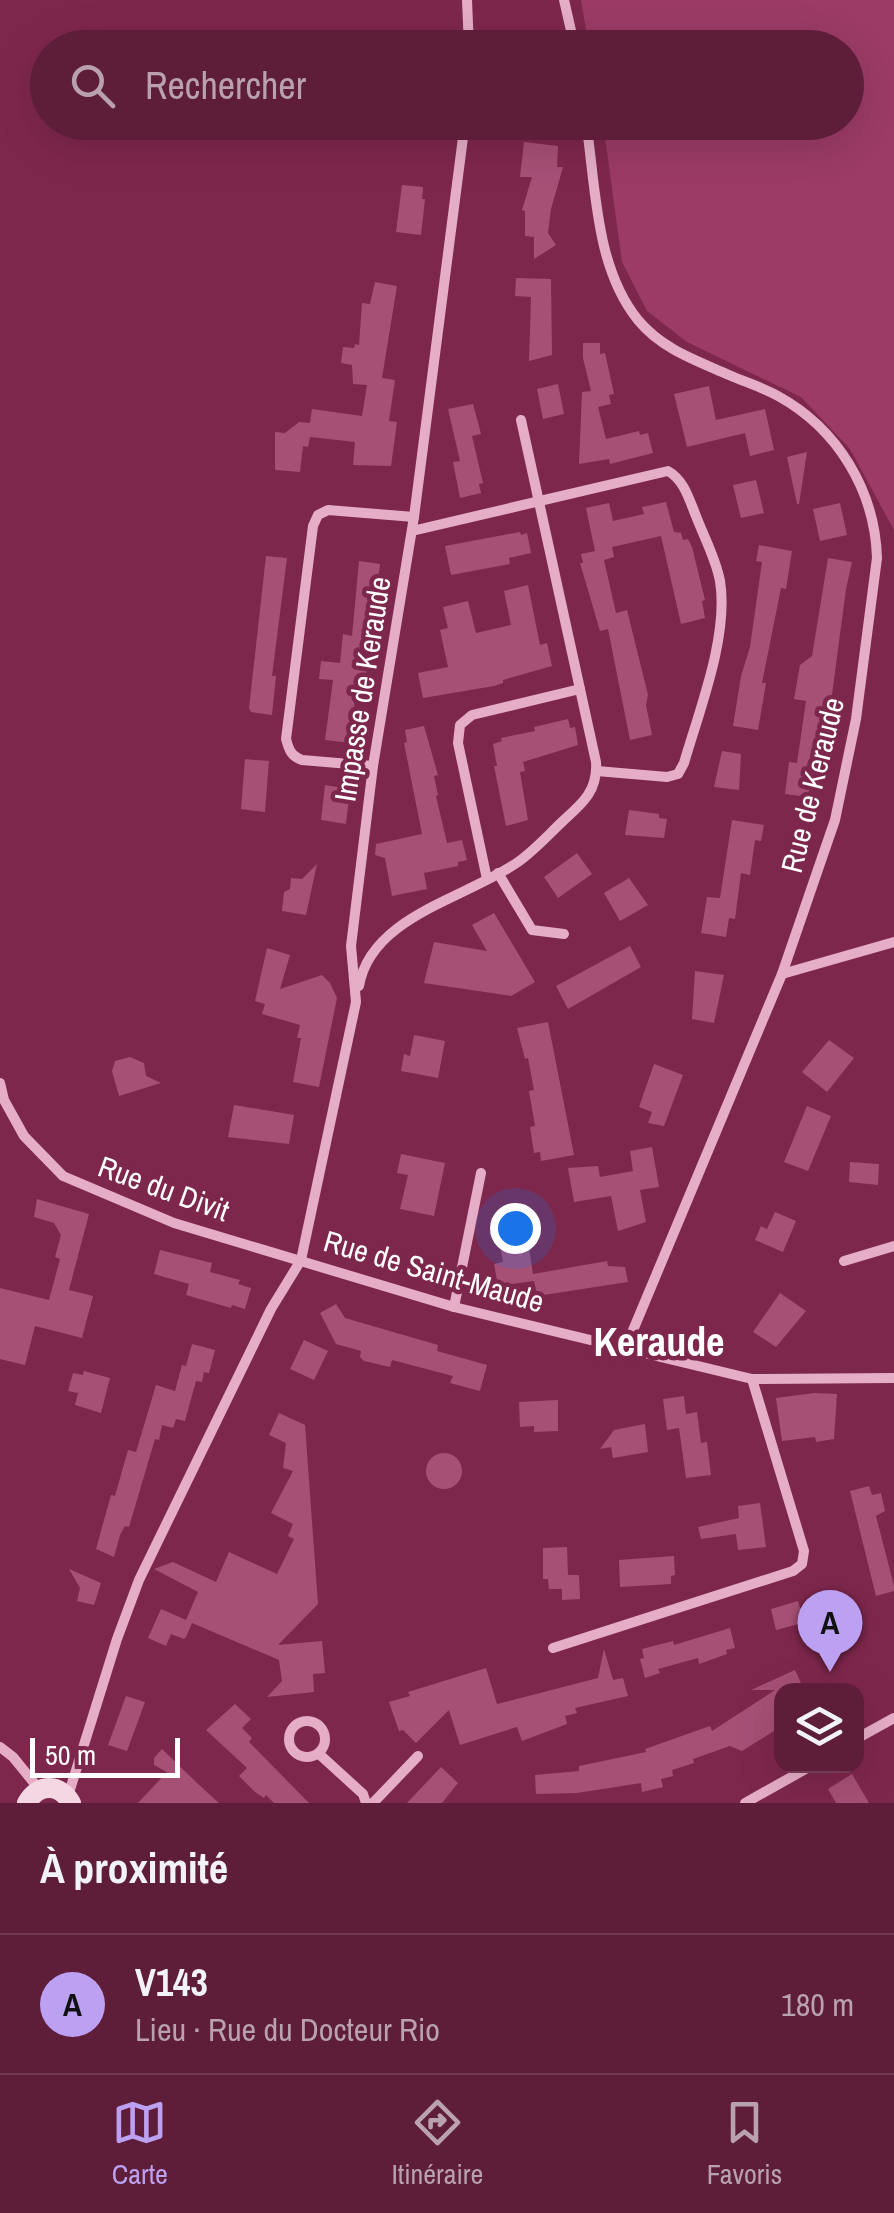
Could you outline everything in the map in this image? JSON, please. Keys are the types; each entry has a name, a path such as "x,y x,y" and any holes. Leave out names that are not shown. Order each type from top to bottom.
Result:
{"street":[{"path":"468,0 469,30"},
{"path":"564,0 570,30"},
{"name":"Impasse de Keraude","path":"301,1260 356,1002 350,946 373,766 414,517 463,140"},
{"name":"Rue de Keraude","path":"589,140 606,252 614,279 638,320 675,352 777,396 818,426 842,451 863,488 876,534 878,558 856,720 834,820 782,974 626,1347"},
{"path":"356,1002 362,968 380,942 406,923 518,862 585,801 594,786 596,771 580,690 521,420"},
{"path":"412,531 668,471 675,475 688,496 720,580 718,640 682,769 667,777 596,771"},
{"path":"373,766 302,760 292,755 286,740 313,526 318,514 328,510 414,517"},
{"path":"487,879 458,743 460,725 472,716 580,690"},
{"path":"498,873 532,930 564,934"},
{"path":"782,974 894,942"},
{"name":"Rue du Divit","path":"0,1083 4,1100 24,1136 63,1176 174,1224 301,1260"},
{"path":"454,1307 481,1173"},
{"path":"844,1261 894,1246"},
{"name":"Rue de Saint-Maude","path":"70,1800 116,1639 139,1580 273,1304 301,1260 454,1307 752,1379 894,1378"},
{"path":"553,1648 792,1572 802,1564 804,1551 752,1379"},
{"path":"864,1735 894,1718"},
{"path":"0,1747 13,1757 33,1796 54,1788 70,1800"},
{"path":"318,1753 370,1803 418,1756"},
{"path":"745,1803 799,1773"}],"shaded area":[{"path":"581,0 894,0 894,530 850,449 801,397 687,342 647,311 622,262 605,140 864,140 864,30 586,30"}],"building":[{"path":"524,142 558,146 557,167 563,167 548,233 556,245 534,259 534,237 525,236 522,210 532,177 520,177"},
{"path":"402,185 423,187 421,235 396,232"},
{"path":"516,278 551,279 552,355 529,361 531,297 515,296"},
{"path":"375,282 397,286 382,378 395,380 389,421 397,422 391,466 353,465 355,442 310,437 308,447 303,446 300,472 275,470 275,432 285,433 299,422 310,423 312,409 362,416 367,385 353,384 352,365 341,363 343,347 359,345 362,303 370,304"},
{"path":"583,343 600,343 600,354 605,353 614,394 609,395 611,404 598,407 606,439 639,431 640,435 648,433 653,453 610,464 609,459 579,464 582,392 591,391"},
{"path":"558,384 564,414 543,419 537,389"},
{"path":"709,386 716,420 765,409 774,450 750,456 745,433 687,447 674,394"},
{"path":"473,404 481,434 472,436 483,483 479,484 481,493 460,498 453,462 460,461 448,409"},
{"path":"807,452 799,504 797,504 787,457"},
{"path":"756,480 764,513 741,518 733,485"},
{"path":"666,502 674,532 681,533 692,547 705,600 705,618 681,624 661,536 612,547 614,557 604,560 616,613 627,610 648,695 652,735 630,740 608,629 600,631 580,563 581,554 595,551 586,508 609,503 613,521 644,514 642,507"},
{"path":"840,503 847,535 820,541 813,509"},
{"path":"527,533 531,553 509,558 510,564 451,575 445,546"},
{"path":"759,545 792,551 762,683 766,683 758,730 733,726 750,647 762,562 756,561"},
{"path":"266,556 287,558 272,676 276,676 272,715 251,712 249,708"},
{"path":"828,558 852,562 826,740 824,749 815,747 808,797 785,794 789,762 797,763 806,701 794,699 800,665 812,656"},
{"path":"359,561 380,564 375,610 369,609 364,652 369,652 366,675 357,674 351,743 325,740 333,680 319,679 321,661 340,663 343,634 352,636"},
{"path":"528,585 540,645 547,643 552,666 494,686 423,698 418,673 448,667 440,630 448,628 443,607 468,601 476,633 511,625 504,591"},
{"path":"568,719 570,728 575,727 578,745 523,762 525,771 520,772 528,820 506,826 493,744 501,738 535,731 534,727"},
{"path":"424,726 438,775 434,776 436,796 447,843 462,840 467,860 458,862 458,866 424,873 427,889 392,896 385,858 375,855 376,844 422,834 404,743 405,730"},
{"path":"722,751 741,754 739,790 714,787"},
{"path":"245,759 269,761 265,812 241,809"},
{"path":"325,785 350,789 346,824 321,820"},
{"path":"629,810 659,814 659,818 667,819 664,838 625,835"},
{"path":"732,820 764,825 761,841 755,840 750,875 741,873 735,919 729,918 726,937 701,933 707,897 720,898"},
{"path":"577,853 592,874 558,898 544,877"},
{"path":"317,864 306,915 282,911 284,892 290,889 291,878 302,879"},
{"path":"629,878 648,905 620,921 604,893"},
{"path":"494,913 535,982 511,996 424,983 434,942 487,951 472,925"},
{"path":"630,946 641,967 568,1009 556,986"},
{"path":"267,948 290,955 280,989 322,975 337,998 319,1087 293,1082 300,1025 262,1014 265,1004 255,1001"},
{"path":"695,971 724,975 714,1023 692,1019"},
{"path":"548,1022 574,1155 541,1161 540,1152 534,1153 530,1127 535,1126 529,1091 534,1090 517,1028"},
{"path":"414,1035 445,1041 438,1078 401,1071 404,1054 410,1056"},
{"path":"829,1040 854,1058 827,1092 802,1072"},
{"path":"130,1057 144,1063 146,1076 161,1083 119,1096 112,1071 115,1061"},
{"path":"654,1064 683,1075 664,1126 648,1123 652,1112 639,1107"},
{"path":"234,1105 294,1115 289,1144 228,1137"},
{"path":"807,1106 831,1116 808,1171 784,1162"},
{"path":"652,1147 659,1187 640,1190 646,1222 618,1231 611,1196 574,1202 568,1168 598,1166 600,1177 633,1171 630,1151"},
{"path":"401,1154 445,1163 434,1216 400,1209 408,1175 397,1173"},
{"path":"850,1162 879,1164 878,1185 849,1182"},
{"path":"37,1199 89,1214 69,1290 93,1296 82,1338 35,1326 25,1365 0,1359 0,1288 49,1300 60,1259 55,1257 61,1235 54,1223 34,1217"},
{"path":"523,1209 533,1274 607,1261 608,1266 625,1267 628,1282 537,1296 534,1281 498,1286 494,1264 503,1262 496,1222 502,1221 500,1214"},
{"path":"775,1212 796,1221 783,1252 755,1240 761,1226 767,1229"},
{"path":"160,1250 212,1263 210,1272 240,1280 238,1284 251,1288 245,1309 186,1295 189,1284 154,1274"},
{"path":"780,1293 806,1311 776,1347 753,1332"},
{"path":"336,1304 345,1318 438,1345 437,1351 487,1365 480,1391 450,1383 453,1376 392,1360 390,1367 364,1361 361,1351 336,1344 320,1313"},
{"path":"304,1340 328,1351 314,1380 290,1369"},
{"path":"192,1344 215,1350 209,1373 204,1372 202,1382 196,1381 185,1421 176,1419 173,1428 162,1425 129,1527 125,1526 120,1535 114,1557 96,1549 111,1495 115,1496 128,1450 136,1452 156,1385 175,1391"},
{"path":"84,1371 110,1378 101,1413 75,1405 78,1393 68,1391 73,1373 83,1375"},
{"path":"837,1394 834,1439 782,1441 776,1398"},
{"path":"684,1396 686,1414 697,1412 701,1443 707,1442 711,1475 686,1478 679,1428 667,1430 663,1399"},
{"path":"558,1400 558,1431 534,1432 534,1426 520,1427 519,1402"},
{"path":"279,1413 305,1425 318,1604 278,1645 322,1641 325,1673 313,1674 314,1692 267,1697 282,1681 279,1660 192,1623 184,1639 171,1634 166,1646 148,1638 161,1609 186,1620 198,1592 154,1569 173,1562 216,1582 229,1552 277,1574 294,1539 288,1536 293,1524 271,1513 293,1471 283,1468 286,1443 269,1435"},
{"path":"645,1424 648,1452 613,1458 611,1447 600,1449 614,1430"},
{"path":"444,1453 457,1458 462,1471 457,1484 444,1489 431,1484 426,1471 431,1458"},
{"path":"869,1486 872,1495 881,1493 885,1511 876,1516 894,1586 894,1591 876,1596 850,1491"},
{"path":"760,1503 766,1547 738,1550 736,1534 701,1539 698,1527 739,1518 738,1506"},
{"path":"567,1547 568,1575 579,1575 580,1599 562,1600 562,1589 549,1589 548,1579 543,1579 543,1548"},
{"path":"674,1556 675,1575 671,1576 671,1584 620,1587 619,1560"},
{"path":"69,1569 101,1583 94,1605 77,1601 80,1588"},
{"path":"798,1601 800,1608 810,1605 814,1620 776,1630 771,1609"},
{"path":"730,1628 735,1648 726,1650 727,1654 699,1664 698,1658 658,1669 660,1673 645,1678 640,1659 644,1658 642,1649 673,1641 674,1645"},
{"path":"604,1649 613,1680 623,1678 628,1696 575,1708 577,1713 565,1716 567,1724 522,1741 517,1727 460,1745 449,1710 416,1743 403,1730 399,1731 389,1702 410,1696 408,1692 486,1668 497,1704 598,1678"},
{"path":"795,1670 801,1683 774,1683 774,1690 751,1690"},
{"path":"774,1691 774,1731 742,1751 730,1746 693,1759 694,1763 672,1770 673,1776 661,1779 663,1787 642,1792 641,1783 577,1793 536,1794 535,1775 579,1771 579,1766 646,1752 645,1749 710,1726 712,1731"},
{"path":"126,1696 145,1702 127,1751 108,1745"},
{"path":"235,1704 251,1719 242,1728 252,1738 249,1742 309,1803 274,1803 239,1776 247,1768 206,1730"},
{"path":"162,1749 219,1803 138,1803 167,1772 154,1765 154,1758"},
{"path":"441,1767 458,1783 442,1803 407,1803"},
{"path":"852,1774 869,1803 836,1803 828,1789"}],"place":[{"name":"V143","path":"830,1672"}],"district":[{"name":"Keraude","path":"659,1341"}]}
